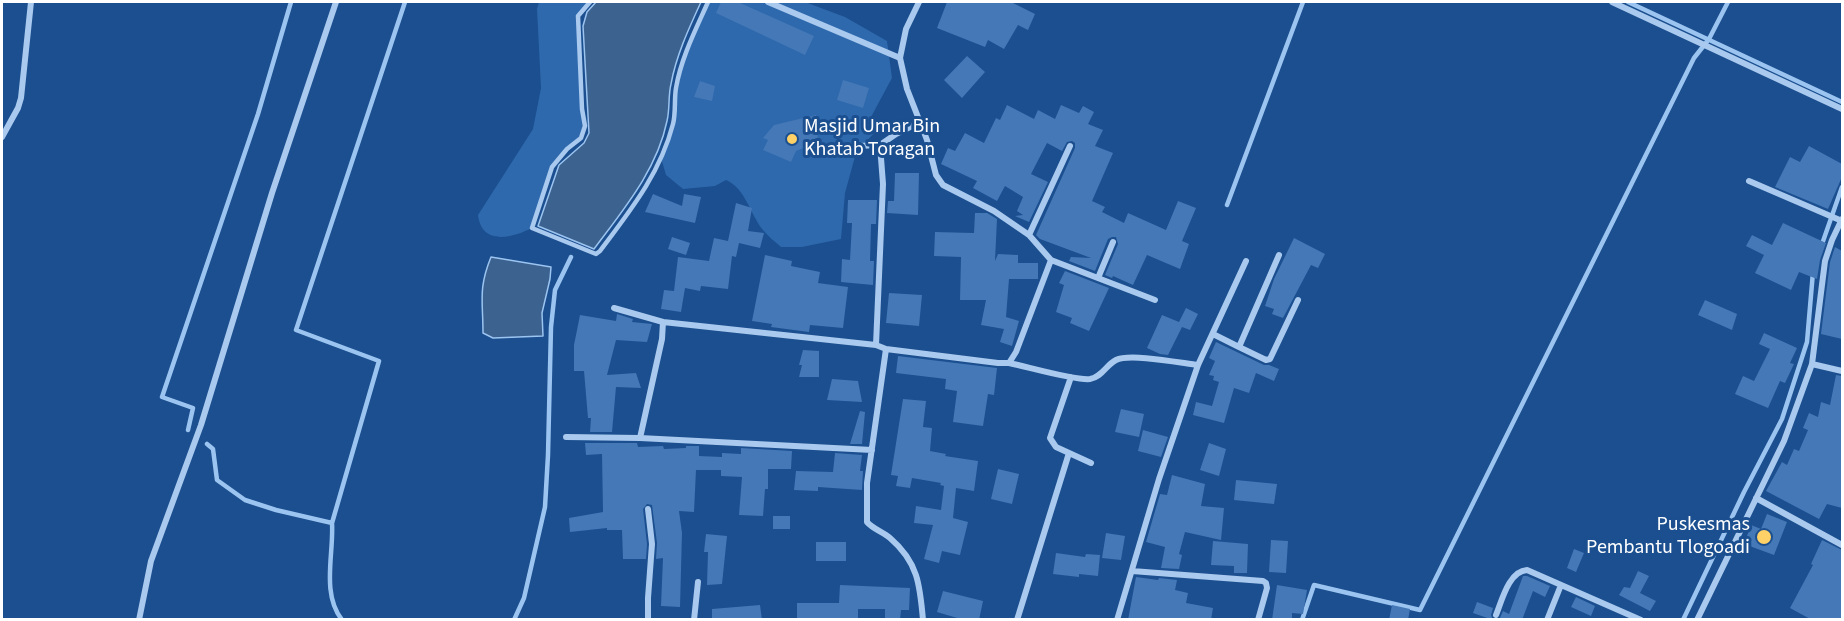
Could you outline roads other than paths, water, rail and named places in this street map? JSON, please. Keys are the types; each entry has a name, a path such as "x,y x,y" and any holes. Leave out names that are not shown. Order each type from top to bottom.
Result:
{"street":[{"path":"2,137 21,98 31,2"},
{"path":"139,620 151,561 201,425 272,193 336,2"},
{"path":"768,2 900,58"},
{"path":"919,2 906,29 900,58 907,89 936,175 943,185 994,211 1029,235 1051,260 1155,300"},
{"path":"1612,2 1842,109"},
{"path":"813,148 880,146 896,134 920,122"},
{"path":"876,345 883,184 880,146"},
{"path":"1029,235 1070,146"},
{"path":"1697,620 1784,441 1812,364 1825,261 1842,220 1749,181"},
{"path":"1098,278 1113,242"},
{"path":"1239,347 1279,255"},
{"path":"1009,363 1016,352 1051,260"},
{"path":"1117,620 1198,365 1246,261"},
{"path":"1213,334 1266,360 1270,359 1298,300"},
{"path":"614,308 663,322 876,345 886,349 1009,363 1090,379 1102,373 1117,359 1137,358 1198,365"},
{"path":"640,438 662,339 663,322"},
{"path":"886,349 867,483 867,522 906,552 916,572 921,593 923,620"},
{"path":"1812,364 1842,372"},
{"path":"1071,377 1050,438 1056,447 1091,463"},
{"path":"566,437 640,438 872,450"},
{"path":"1017,620 1069,453"},
{"path":"1756,498 1842,545"},
{"path":"648,508 652,544 648,620"},
{"path":"1132,571 1263,581 1267,588 1258,620"},
{"path":"1496,615 1514,575 1519,571 1535,573 1641,620"},
{"path":"694,620 698,582"},
{"path":"1548,620 1561,585"}],"lane":[{"path":"590,2 578,16 582,109 585,126 581,138 567,149 552,167 532,228 596,254 600,252 644,192 661,158 673,123 676,88 681,68 708,2"}],"waterway":[{"path":"188,430 193,408 162,397 258,114 291,2"},
{"path":"332,523 379,361 296,330 405,2"},
{"path":"1227,205 1303,2"},
{"path":"1628,2 1842,102"},
{"path":"1302,620 1314,585 1420,610 1694,58 1709,39 1728,2"},
{"path":"1821,247 1842,187"},
{"path":"514,620 524,598 545,507 551,327 555,290 571,257"},
{"path":"1683,620 1744,492 1782,419 1807,342 1813,272"},
{"path":"207,444 213,449 217,480 245,500 332,523 330,586 332,598 342,620"}],"place":[{"name":"Masjid Umar Bin Khatab Toragan","path":"792,139"},
{"name":"Puskesmas Pembantu Tlogoadi","path":"1764,537"}]}
